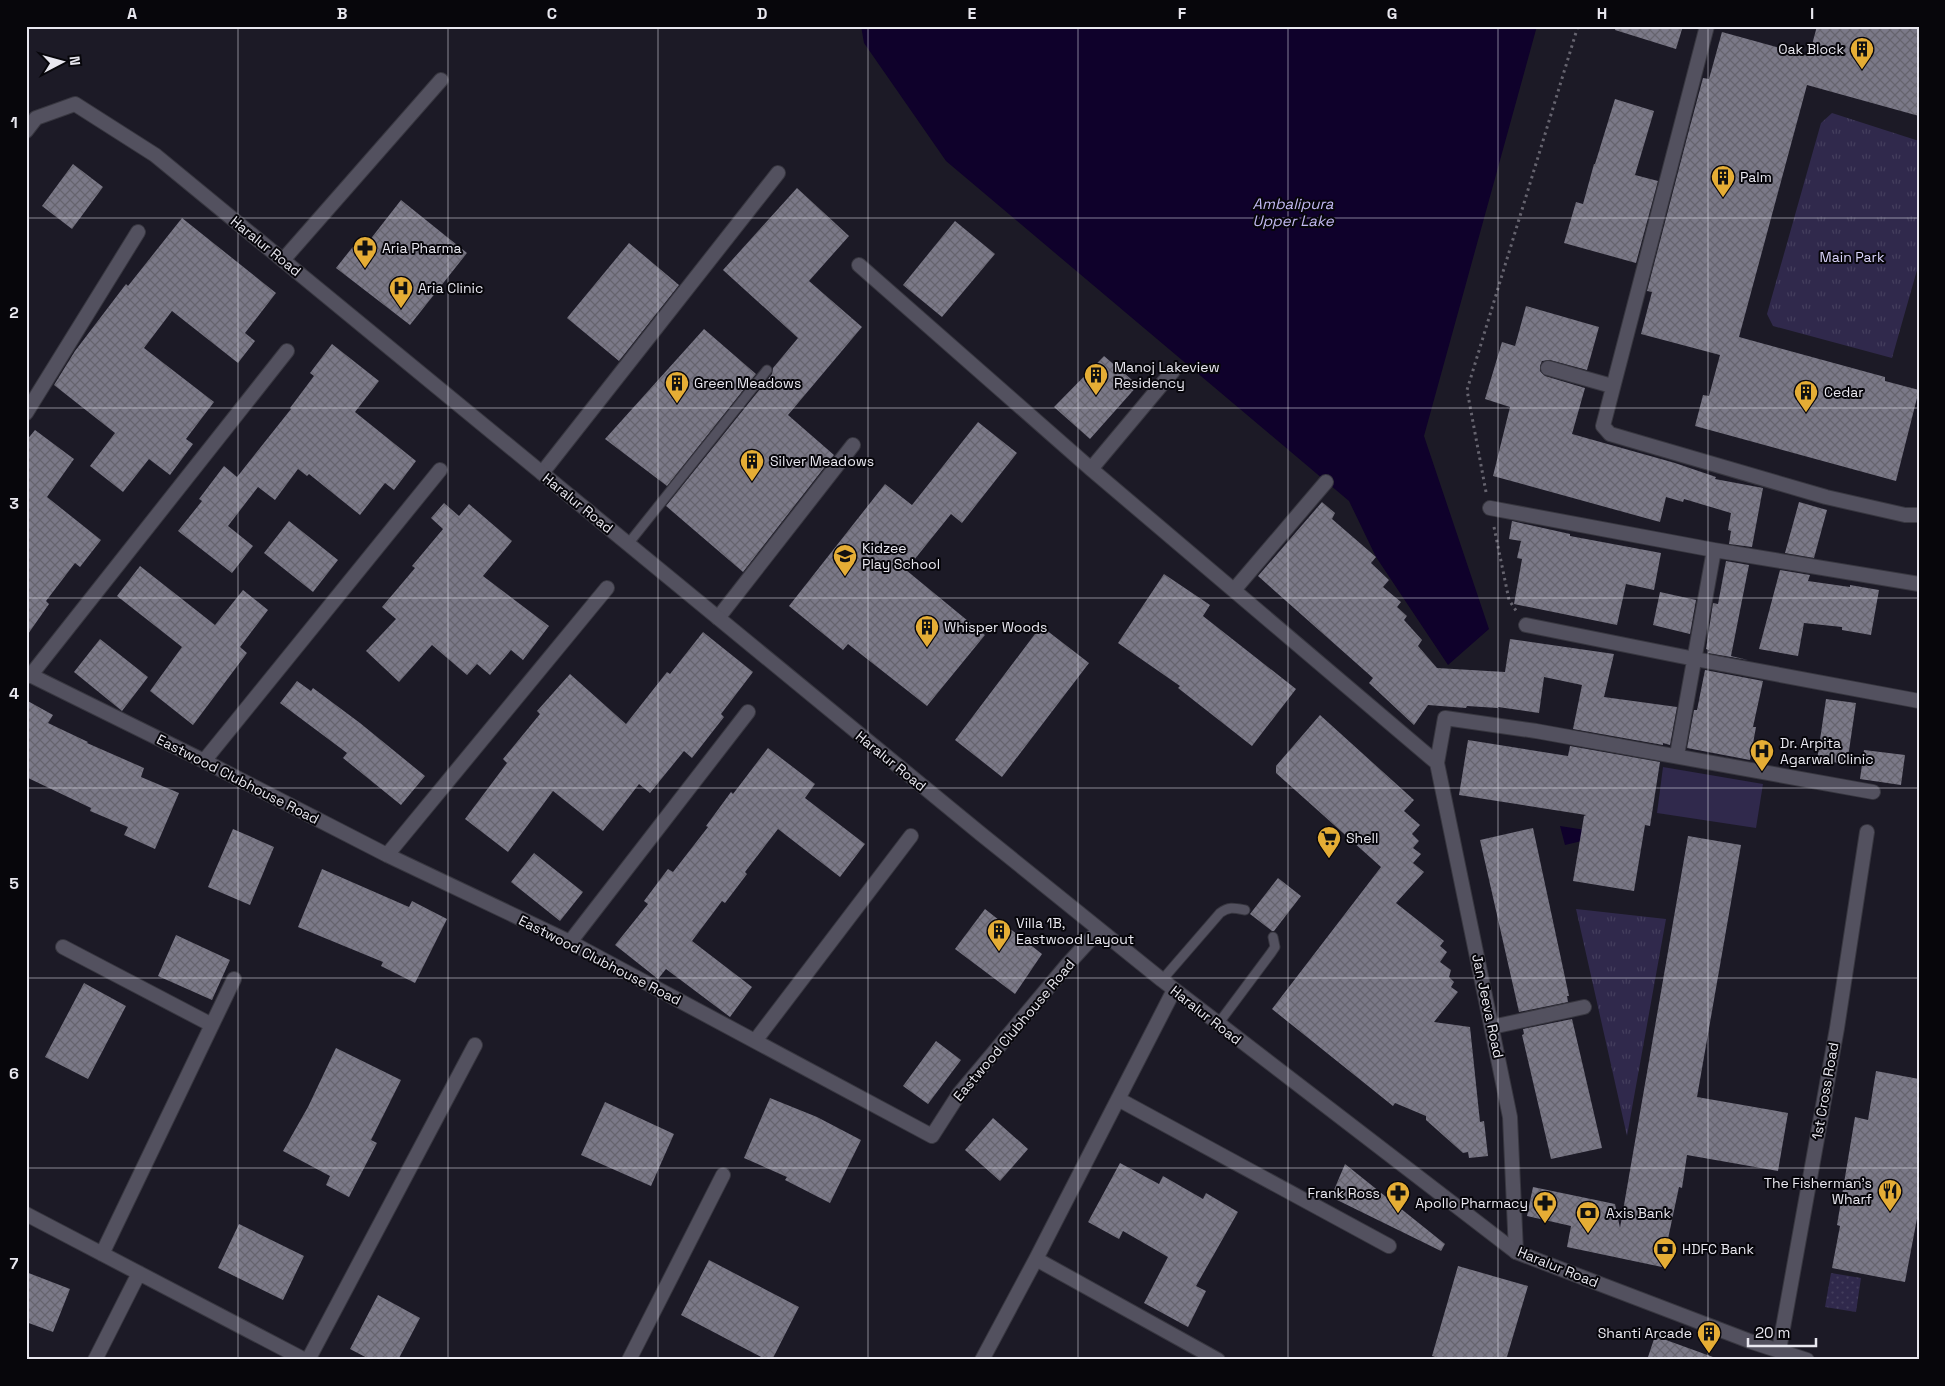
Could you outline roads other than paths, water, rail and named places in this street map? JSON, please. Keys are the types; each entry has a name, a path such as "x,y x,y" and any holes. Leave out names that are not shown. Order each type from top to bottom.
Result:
{"street":[{"path":"1707,26 1603,426 1610,434 1826,497 1905,515 1919,515"},
{"path":"283,260 440,80"},
{"name":"Haralur Road","path":"26,131 36,118 75,104 155,155 1099,930 1218,1024 1516,1252 1752,1342 1807,1360"},
{"path":"542,473 778,173"},
{"path":"26,413 138,232"},
{"path":"859,265 1091,469 1437,763"},
{"path":"28,675 287,351"},
{"path":"1548,368 1612,386"},
{"path":"1091,469 1173,371"},
{"path":"718,618 853,445"},
{"path":"204,761 440,470"},
{"path":"1234,590 1326,482"},
{"path":"1490,508 1714,550 1919,584"},
{"path":"1677,756 1714,550"},
{"path":"387,856 607,588"},
{"path":"1526,625 1919,701"},
{"name":"Eastwood Clubhouse Road","path":"28,675 204,761 387,856 570,942 932,1136 959,1094 1067,965 1099,930"},
{"path":"570,942 748,712"},
{"path":"1437,763 1445,718 1536,731 1873,792"},
{"name":"Jan Jeeva Road","path":"1437,763 1510,1117 1516,1252"},
{"name":"1st Cross Road","path":"1779,1350 1837,1028 1867,832"},
{"path":"755,1041 911,836"},
{"path":"63,947 212,1025"},
{"path":"102,1254 234,979"},
{"path":"982,1360 1174,990"},
{"path":"1492,1027 1584,1006"},
{"path":"26,1214 306,1360 475,1044"},
{"path":"1118,1099 1389,1246"},
{"path":"629,1360 723,1174"},
{"path":"1036,1259 1218,1360"},
{"path":"95,1360 139,1273"}],"lane":[{"path":"628,544 767,370"},
{"path":"1162,980 1220,913 1225,909 1233,907 1245,910"},
{"path":"1218,1024 1272,953 1275,947 1273,936"}],"water":[{"name":"Ambalipura Upper Lake","path":"861,26 1537,26 1424,436 1489,629 1448,665 1376,557 1349,501 946,161 864,43"},
{"path":"1560,826 1611,834 1565,845"}],"place":[{"name":"Oak Block","path":"1862,70"},
{"name":"Palm","path":"1723,198"},
{"name":"Aria Pharma","path":"365,269"},
{"name":"Aria Clinic","path":"401,309"},
{"name":"Manoj Lakeview Residency","path":"1096,396"},
{"name":"Green Meadows","path":"677,404"},
{"name":"Cedar","path":"1806,413"},
{"name":"Silver Meadows","path":"752,482"},
{"name":"Kidzee Play School","path":"845,577"},
{"name":"Whisper Woods","path":"927,648"},
{"name":"Dr. Arpita Agarwal Clinic","path":"1762,772"},
{"name":"Shell","path":"1329,859"},
{"name":"Villa 1B, Eastwood Layout","path":"999,952"},
{"name":"The Fisherman's Wharf","path":"1890,1212"},
{"name":"Frank Ross","path":"1398,1214"},
{"name":"Apollo Pharmacy","path":"1545,1224"},
{"name":"Axis Bank","path":"1588,1234"},
{"name":"HDFC Bank","path":"1665,1270"},
{"name":"Shanti Arcade","path":"1709,1354"}],"park label":[{"name":"Main Park","path":"1852,257"}]}
